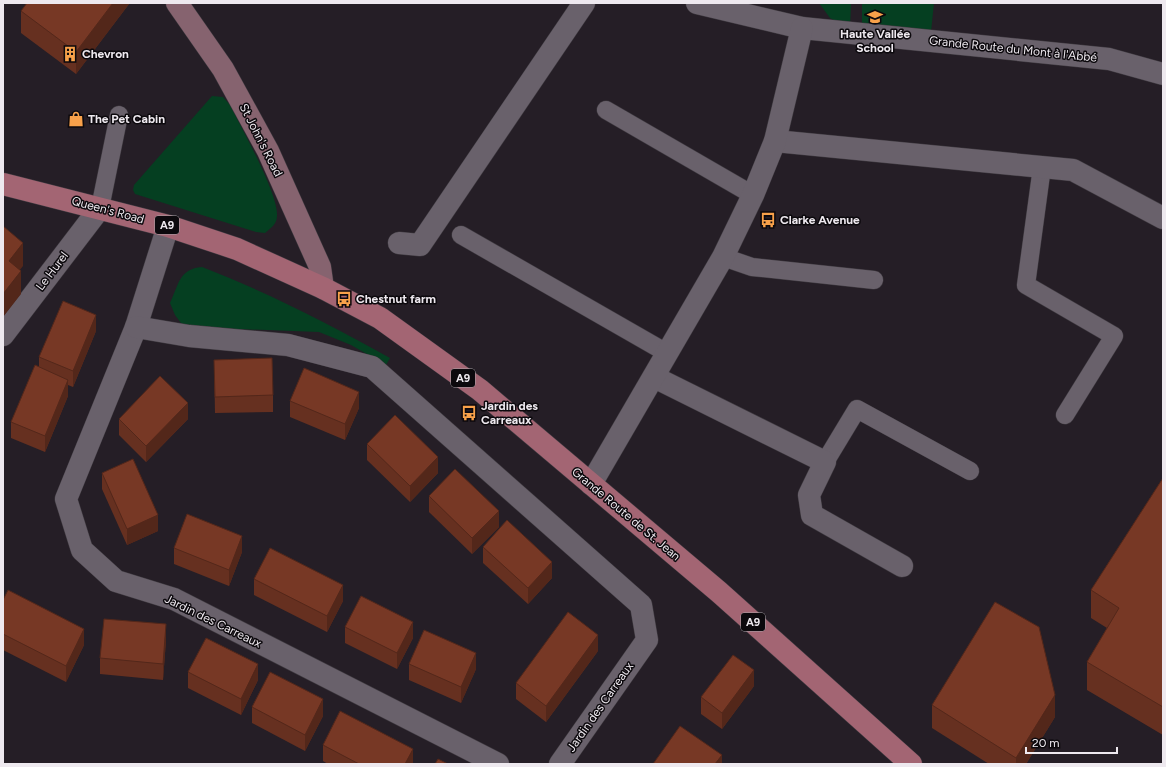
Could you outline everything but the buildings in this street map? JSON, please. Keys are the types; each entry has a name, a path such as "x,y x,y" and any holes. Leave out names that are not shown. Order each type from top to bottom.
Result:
{"main road":[{"name":"St John's Road","path":"177,3 223,68 268,151 320,267 323,288"},
{"name":"Queen's Road","path":"3,184 168,226 237,249 323,288"},
{"name":"Grande Route de St. Jean","path":"323,288 380,318 480,390 719,592 911,764"}],"street":[{"path":"399,243 420,245 584,3"},
{"name":"Grande Route du Mont à l'Abbé","path":"697,3 802,28 1109,59 1163,74"},
{"path":"591,484 723,257 753,195 775,141 802,28"},
{"path":"775,141 1073,170 1163,218"},
{"name":"Le Hurel","path":"3,335 100,208"},
{"name":"Jardin des Carreaux","path":"168,226 136,327 66,498 82,550 116,581 174,599 498,764"},
{"name":"Jardin des Carreaux","path":"136,327 189,336 288,345 372,367 642,605 647,640 560,764"},
{"path":"654,376 824,462 809,495 812,516 902,566"}],"lane":[{"path":"606,110 753,195"},
{"path":"100,208 119,115"},
{"path":"1042,168 1026,285 1114,336 1065,416"},
{"path":"461,235 667,353"},
{"path":"723,257 752,267 874,280"},
{"path":"824,462 857,409 970,471"}],"green space":[{"path":"819,3 851,3 850,29 830,18"},
{"name":"Haute Vallée School","path":"862,3 934,3 931,32 862,29"},
{"path":"212,96 223,97 230,105 266,177 276,206 277,219 273,226 265,233 256,232 135,194 133,190 134,185"},
{"path":"202,267 251,287 298,309 390,358 386,365 351,345 319,332 184,327 175,315 170,303 184,274 194,268"}],"place":[{"name":"Haute Vallée School","path":"875,17"},
{"name":"Chevron","path":"70,54"},
{"name":"The Pet Cabin","path":"76,119"},
{"name":"Clarke Avenue","path":"768,220"},
{"name":"Chestnut farm","path":"344,299"},
{"name":"Jardin des Carreaux","path":"469,413"}]}
